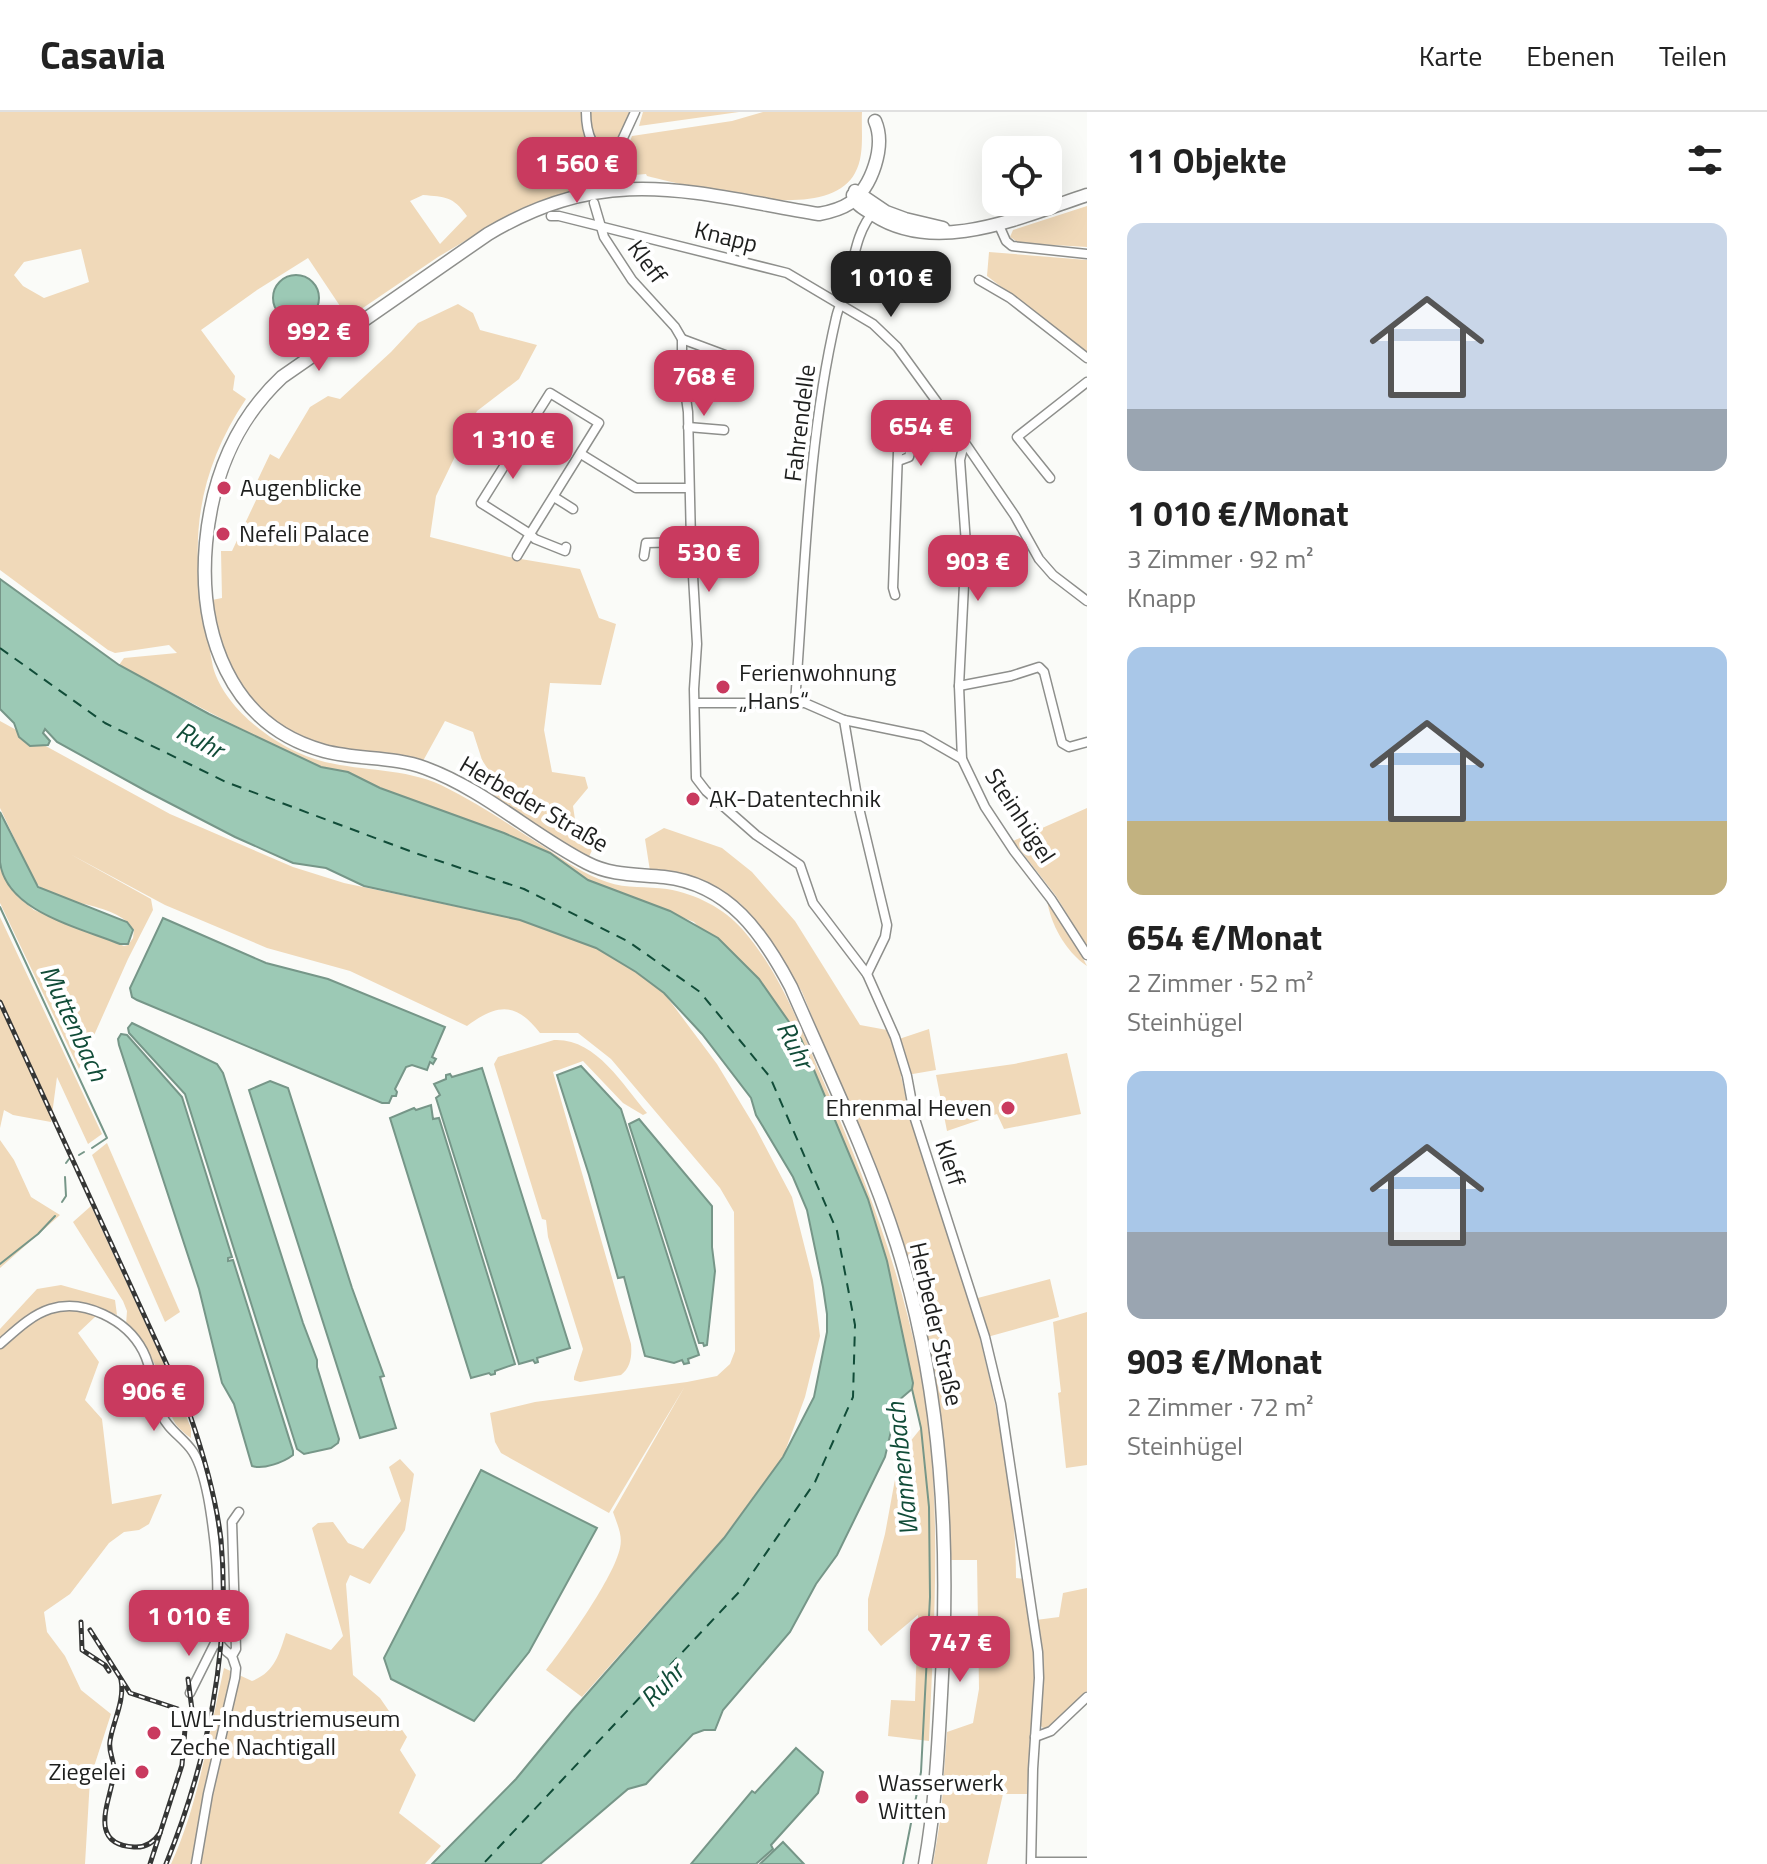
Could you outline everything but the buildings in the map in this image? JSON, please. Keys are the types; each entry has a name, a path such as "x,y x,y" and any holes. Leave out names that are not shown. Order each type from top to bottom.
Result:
{"main road":[{"path":"875,116 867,170 855,194 874,210 950,231 998,223 1087,195"},
{"name":"Herbeder Straße","path":"855,194 839,208 819,214 664,188 608,190 557,201 500,227 282,377 264,393 229,446 213,496 205,556 210,624 219,658 247,702 277,729 322,751 390,760 435,772 602,870 679,880 704,888 736,908 775,957 791,987 882,1203 913,1303 935,1413 943,1495 945,1590 937,1762 925,1864"}],"street":[{"path":"586,112 590,142 611,164"},
{"path":"608,190 611,164 635,112"},
{"name":"Kleff","path":"594,203 604,237 632,280 675,327 682,343 697,644 694,689 695,773 698,783 756,835 800,865 813,903 867,974 899,1050 915,1119 985,1337 1001,1404 1038,1652 1032,1863"},
{"name":"Fahrendelle","path":"795,702 816,437 840,306 856,245 874,210"},
{"name":"Knapp","path":"551,216 787,273 873,324 897,347 954,427 1015,516 1039,559 1053,575 1087,601"},
{"path":"998,223 1006,241 1012,246 1087,254"},
{"path":"979,280 1010,298 1087,358"},
{"path":"682,343 733,358"},
{"path":"1050,478 1017,437 1087,382"},
{"path":"517,556 530,534 581,454 599,423 550,393 481,503 530,534 535,539 565,551 566,547"},
{"path":"688,427 724,430"},
{"path":"895,595 898,461 909,457 912,443 954,427"},
{"name":"Steinhügel","path":"964,444 960,460 966,544 959,686 962,759 985,807 1066,920 1087,955"},
{"path":"581,454 636,488 689,488"},
{"path":"554,497 573,509"},
{"path":"644,556 646,543 691,542"},
{"path":"959,686 1039,667 1044,672 1062,743 1069,747 1087,742"},
{"path":"695,703 805,703 844,720 922,736 962,759"},
{"path":"844,720 859,808 887,925 885,937 867,974"},
{"path":"0,1344 36,1316 49,1309 65,1307 102,1314 122,1325 138,1342 148,1364 162,1414 168,1425 194,1452 201,1471 215,1544 217,1639 190,1693"},
{"path":"232,1656 236,1649 232,1522 239,1512"},
{"path":"196,1864 236,1668 232,1656 217,1639"},
{"path":"1035,1737 1051,1731 1087,1697"},
{"path":"1032,1863 1087,1862"}],"shaded area":[{"path":"0,112 630,112 600,181 512,213 438,257 348,318 308,258 201,330 235,376 233,390 246,399 218,450 202,502 198,557 213,667 218,681 235,706 284,746 314,759 423,778 481,807 591,876 622,886 660,888 699,898 735,922 770,967 792,1008 828,1092 881,1226 919,1365 932,1461 935,1531 929,1741 888,1736 891,1700 915,1701 918,1615 881,1646 868,1630 868,1599 896,1474 905,1448 921,1428 913,1383 887,1261 868,1199 801,1039 694,922 588,880 550,853 491,828 380,788 348,772 321,767 284,751 119,665 124,658 177,653 169,645 115,653 108,650 0,570","holes":["423,195 448,199 467,216 440,244 410,201","81,249 89,282 44,298 23,286 14,275 24,262"]},
{"path":"643,112 739,112 639,126"},
{"path":"763,112 862,112 861,151 855,173 840,189 817,197 789,200 726,194 646,174 624,172 622,160 632,136 732,121"},
{"path":"1087,206 1087,247 1019,243 1010,237 1013,230"},
{"path":"989,252 1087,260 1087,353 987,276"},
{"path":"458,304 473,313 480,330 537,345 519,379 477,411 436,496 430,537 509,557 580,569 599,618 616,624 601,685 550,683 544,730 552,772 585,777 588,788 573,806 577,833 593,848 588,859 487,795 495,780 482,760 473,732 445,721 423,761 314,743 283,726 256,704 234,676 219,638 212,600 222,598 221,551 232,551 258,496 252,492 270,454 279,459 310,407 328,396 340,399 418,323"},
{"path":"0,721 170,814 293,867 344,883 520,920 596,948 664,993 717,1064 755,1127 792,1197 813,1280 820,1336 805,1397 783,1457 723,1538 582,1697 546,1670 609,1576 621,1543 613,1512 685,1386 609,1513 501,1453 495,1442 490,1413 535,1402 717,1376 730,1364 735,1351 734,1212 720,1188 611,1059 578,1033 540,1033 523,1016 506,1009 488,1013 467,1026 350,971 267,948 165,905 70,854 151,899 153,910 79,1069 0,903 0,867 17,896 34,910 124,946 133,938 134,930 113,913 55,895 34,880 0,808"},
{"path":"1087,808 1087,947 1056,896 1013,841"},
{"path":"664,828 722,848 752,872 795,921 860,1025 887,1030 893,1041 929,1029 936,1070 901,1076 911,1120 970,1300 1050,1279 1059,1317 980,1339 1005,1457 1013,1518 1016,1578 1025,1579 1036,1671 1027,1794 1003,1794 987,1864 933,1864 941,1815 947,1732 973,1723 979,1689 977,1560 950,1560 941,1416 912,1274 874,1169 802,992 772,943 740,903 704,881 650,871 645,839"},
{"path":"1047,899 1071,935 1087,966 1060,937"},
{"path":"0,917 102,1134 88,1144 57,1077 51,1122 13,1115 4,1110 0,1128"},
{"path":"554,1040 583,1046 595,1055 618,1077 647,1113 643,1115 623,1103 583,1061 553,1072 631,1344 630,1361 621,1375 580,1382 574,1377 583,1349 548,1237 546,1220 542,1219 494,1064 498,1057"},
{"path":"1067,1053 1081,1114 1004,1129 997,1114 947,1131 936,1075"},
{"path":"0,1140 14,1160 31,1197 60,1215 0,1268"},
{"path":"107,1143 180,1312 165,1322 92,1155"},
{"path":"91,1206 170,1377 191,1428 191,1438 174,1422 154,1363 126,1325 127,1311 123,1301 73,1222"},
{"path":"61,1285 115,1300 117,1315 81,1304 54,1305 29,1317 0,1340 0,1329 37,1289"},
{"path":"72,1309 96,1316 78,1333 99,1362 85,1400 102,1419 112,1504 162,1494 149,1524 139,1530 124,1532 109,1543 70,1594 44,1612 47,1632 65,1656 81,1690 111,1714 90,1779 85,1864 0,1864 0,1348 42,1317"},
{"path":"1087,1312 1087,1465 1066,1468 1053,1322"},
{"path":"400,1459 414,1474 405,1530 370,1584 350,1575 346,1584 353,1675 380,1698 407,1737 400,1750 416,1775 399,1813 441,1846 425,1864 171,1864 196,1792 224,1668 252,1681 271,1667 286,1633 331,1650 343,1636 312,1528 318,1523 333,1522 348,1543 363,1549 401,1501 389,1467"},
{"path":"1087,1588 1087,1691 1045,1730 1040,1725 1042,1680 1036,1620 1059,1617 1063,1593"}],"water":[{"path":"296,275 312,282 319,298 312,314 296,321 280,314 273,298 280,282"},
{"name":"Ruhr","path":"0,579 119,665 209,714 321,767 348,772 380,788 550,853 588,880 670,911 718,938 759,979 801,1039 868,1199 887,1261 912,1389 898,1401 885,1457 837,1555 816,1584 790,1632 723,1710 715,1730 693,1734 646,1784 628,1789 540,1864 432,1864 516,1779 724,1538 783,1457 814,1397 827,1332 823,1287 807,1210 793,1177 756,1115 751,1098 702,1034 664,993 596,948 520,920 364,886 326,868 293,863 146,791 57,742 45,729 43,733 50,741 48,745 30,746 19,737 14,723 0,709"},
{"path":"0,812 38,887 127,922 133,930 128,944 120,944 48,916 16,894 5,879 0,862"},
{"path":"163,918 266,963 328,979 445,1027 432,1057 436,1059 433,1064 430,1062 427,1070 412,1065 406,1067 395,1089 396,1096 392,1096 389,1103 382,1103 137,1000 132,997 130,988"},
{"path":"132,1023 217,1064 223,1073 317,1360 339,1439 331,1448 304,1454 297,1449 185,1094 129,1033"},
{"path":"121,1034 127,1035 182,1097 232,1257 228,1261 233,1260 293,1451 293,1455 279,1463 252,1466 234,1404 222,1383 199,1289 119,1045"},
{"path":"581,1066 621,1109 699,1355 688,1359 689,1363 645,1356 624,1277 618,1278 557,1075"},
{"path":"482,1068 570,1348 537,1358 538,1362 535,1363 533,1360 519,1364 436,1098 440,1095 434,1084 446,1079 446,1075 452,1077"},
{"path":"270,1081 288,1088 352,1288 384,1376 380,1377 396,1428 360,1438 249,1090"},
{"path":"431,1105 433,1119 439,1118 515,1364 491,1375 471,1378 390,1118"},
{"path":"639,1119 712,1206 715,1271 707,1345 704,1346 699,1343 629,1124"},
{"path":"481,1470 597,1528 529,1652 474,1721 391,1679 384,1658"},
{"path":"796,1748 823,1772 818,1793 771,1845 773,1849 756,1864 691,1864 752,1791 755,1793"},
{"path":"783,1842 804,1864 760,1864"}],"waterway":[{"name":"Muttenbach","path":"0,907 107,1138 92,1148"},
{"name":"Muttenbach","path":"79,1155 84,1152"},
{"name":"Muttenbach","path":"66,1163 69,1159"},
{"name":"Muttenbach","path":"62,1202 66,1196 65,1177"},
{"name":"Muttenbach","path":"0,1264 55,1216"},
{"name":"Wannenbach","path":"903,1864 921,1772 930,1597 929,1507 921,1428 912,1389"}],"ferry route":[{"path":"0,648 105,723 226,782 415,853 524,889 629,942 700,992 770,1077 837,1231 855,1325 853,1397 815,1482 740,1591 483,1864"}],"railway":[{"path":"0,1002 190,1415 216,1508 223,1581 219,1664 204,1746 181,1826 166,1864"},
{"path":"81,1622 82,1650 109,1671"},
{"path":"90,1630 130,1693 178,1709 186,1717 182,1765 150,1864"},
{"path":"188,1679 194,1725"},
{"path":"121,1680 120,1703 110,1741 114,1772 105,1818 106,1829 110,1838 119,1844 134,1847 149,1844 160,1833"}],"place":[{"name":"Augenblicke","path":"224,488"},
{"name":"Nefeli Palace","path":"223,534"},
{"name":"Ferienwohnung „Hans“","path":"723,687"},
{"name":"AK-Datentechnik","path":"693,799"},
{"name":"Ehrenmal Heven","path":"1008,1108"},
{"name":"LWL-Industriemuseum Zeche Nachtigall","path":"154,1733"},
{"name":"Ziegelei","path":"142,1772"},
{"name":"Wasserwerk Witten","path":"862,1797"}]}
